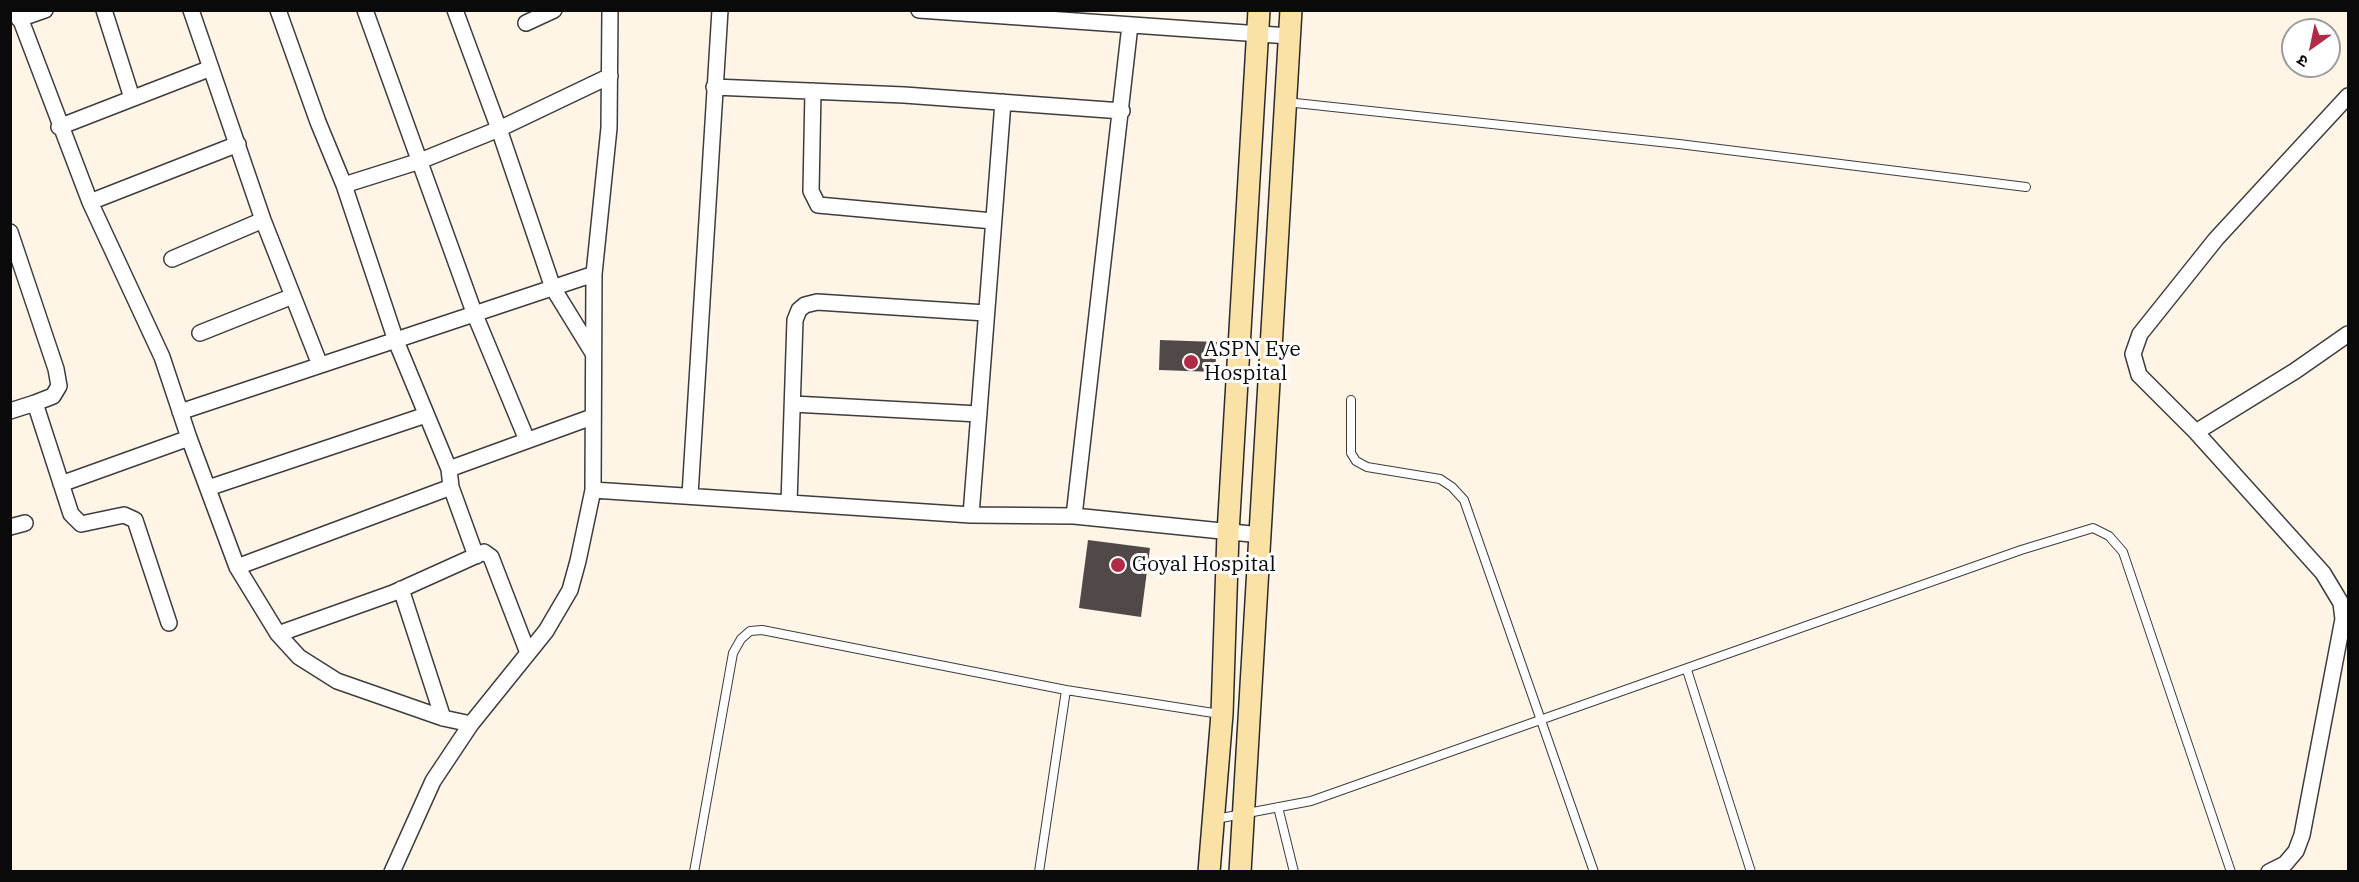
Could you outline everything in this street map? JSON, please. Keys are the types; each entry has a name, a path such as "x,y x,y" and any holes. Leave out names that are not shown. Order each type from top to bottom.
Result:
{"main road":[{"path":"1209,872 1222,714 1228,533 1259,10"},
{"path":"1240,872 1291,10"}],"street":[{"path":"45,10 18,15 59,127 90,202 162,357 189,438 237,567 278,634 299,657 337,681 443,718 471,723"},
{"path":"104,10 132,98"},
{"path":"191,10 263,220 320,365"},
{"path":"278,10 318,122 344,185 396,341 449,469 452,487 476,556"},
{"path":"365,10 475,315 526,440"},
{"path":"455,10 499,129 553,288 593,353"},
{"path":"526,23 554,10"},
{"path":"392,872 434,781 471,723 546,631 570,590 593,490 594,274 609,128 610,10"},
{"path":"690,495 720,10"},
{"path":"919,10 1289,36"},
{"path":"1074,516 1130,25"},
{"path":"59,127 211,68"},
{"path":"344,185 420,161 499,129 610,76"},
{"path":"714,87 1003,102 1122,111"},
{"path":"813,91 811,191 818,205 848,210 993,221"},
{"path":"2269,872 2284,864 2296,851 2302,835 2346,622 2345,601 2323,573 2196,432 2139,375 2133,354 2140,333 2216,239 2349,96"},
{"path":"971,515 1003,102"},
{"path":"90,202 238,144"},
{"path":"172,260 263,220"},
{"path":"10,232 59,386 53,396 10,411"},
{"path":"180,412 594,274"},
{"path":"200,333 293,296"},
{"path":"789,503 795,320 805,305 817,302 986,313"},
{"path":"2196,432 2295,371 2349,334"},
{"path":"35,403 71,514 81,524 124,515 135,520 170,623"},
{"path":"793,404 979,414"},
{"path":"208,489 426,415"},
{"path":"449,469 592,417"},
{"path":"61,484 189,438"},
{"path":"237,567 452,487"},
{"path":"593,490 971,515 1074,516 1261,535"},
{"path":"278,634 401,589 484,552 491,556 528,653"},
{"path":"401,589 443,718"}],"lane":[{"path":"1286,102 1679,144 2026,188"},
{"path":"1351,400 1351,453 1356,461 1367,467 1440,479 1452,487 1464,500 1495,582 1539,721 1593,872"},
{"path":"1212,820 1311,801 2021,550 2092,528 2109,536 2122,552 2230,872"},
{"path":"694,872 733,653 741,639 750,632 762,630 1066,690 1222,714"},
{"path":"1686,670 1751,872"},
{"path":"1039,872 1066,690"},
{"path":"1278,807 1294,872"}],"building":[{"path":"1160,340 1217,342 1215,372 1159,370"},
{"path":"1088,540 1150,548 1141,617 1079,608"}],"place":[{"name":"ASPN Eye Hospital","path":"1191,362"},
{"name":"Goyal Hospital","path":"1118,565"}]}
